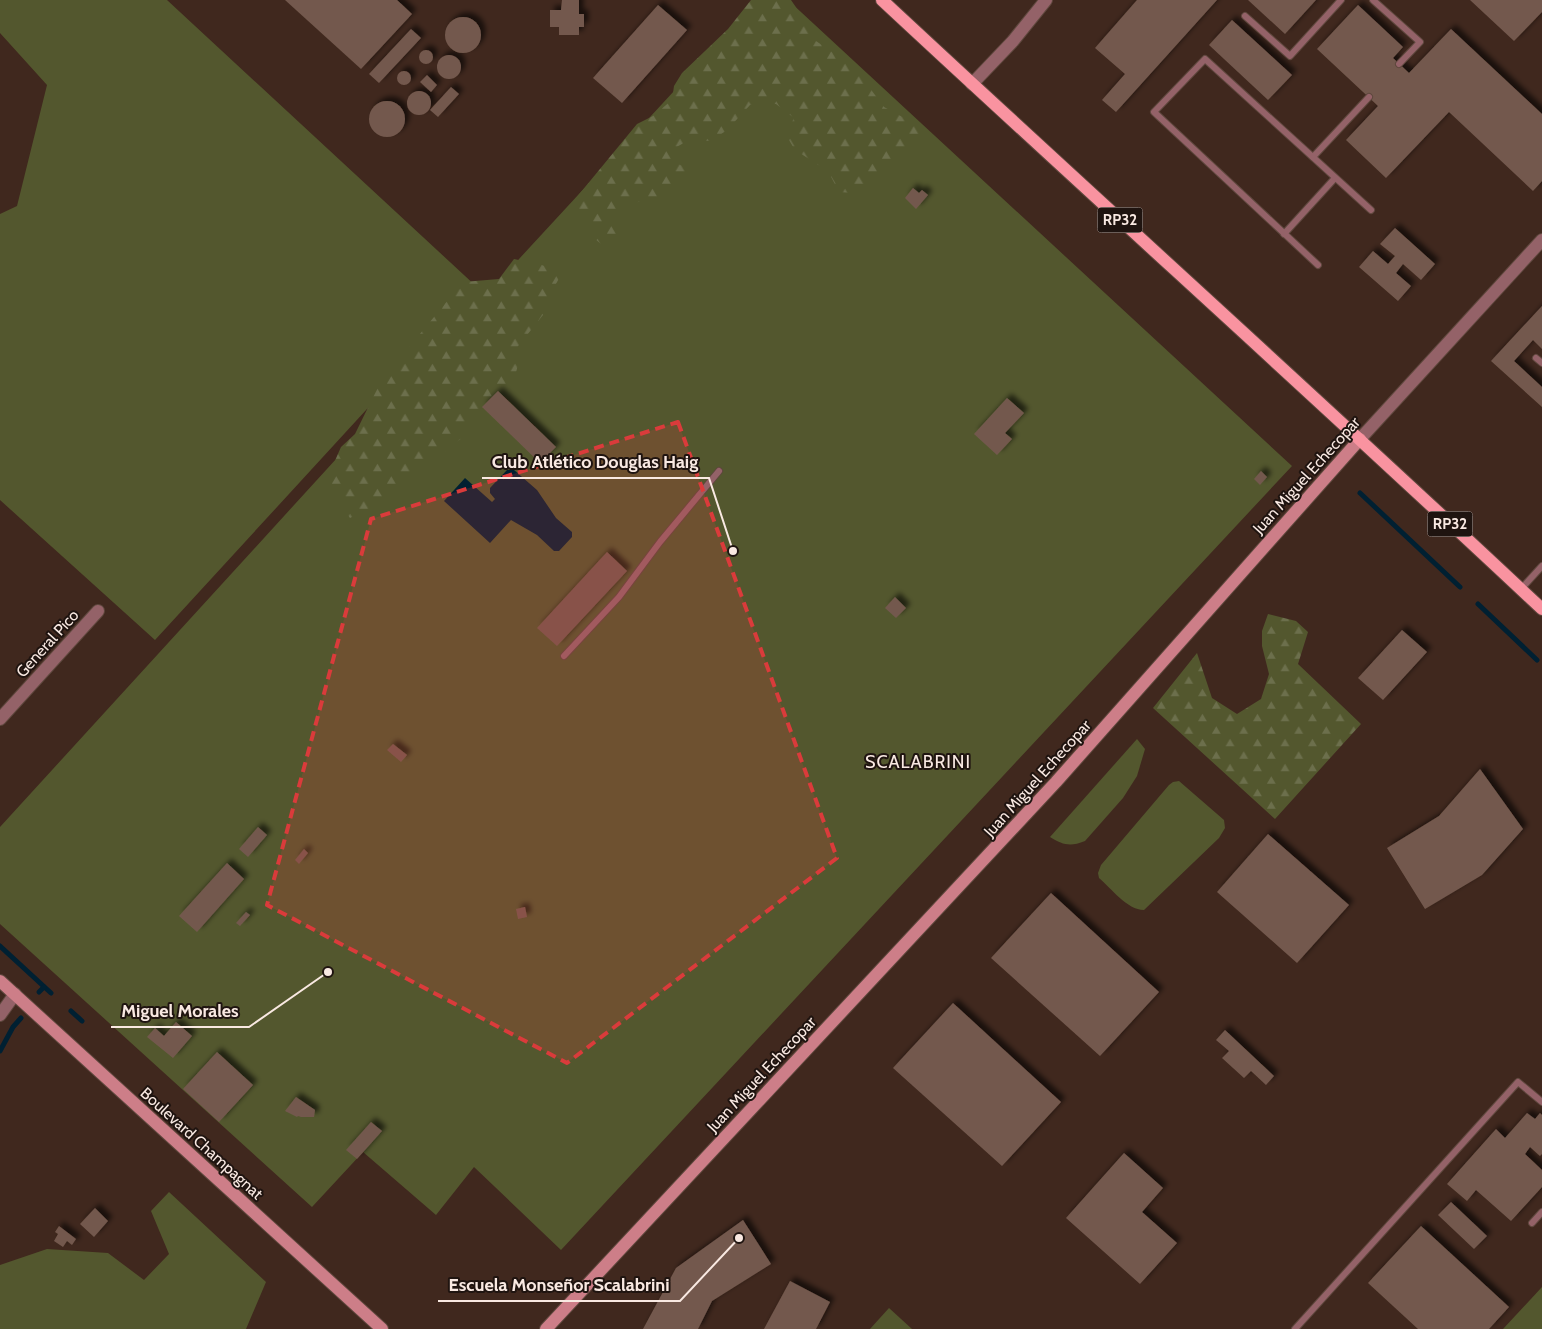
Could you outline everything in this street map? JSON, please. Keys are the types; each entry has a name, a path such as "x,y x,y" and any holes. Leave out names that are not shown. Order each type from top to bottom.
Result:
{"main road":[{"name":"RP32","path":"882,0 1244,334 1360,438 1542,609"}],"street":[{"path":"972,84 1013,41 1046,0"},
{"name":"Juan Miguel Echecopar","path":"546,1329 1056,782 1360,438 1542,240"},
{"name":"General Pico","path":"0,719 98,611"},
{"name":"Boulevard Champagnat","path":"0,981 382,1329"},
{"path":"0,1015 14,994"}],"lane":[{"path":"1245,16 1290,56 1340,0"},
{"path":"1373,0 1420,42 1399,64"},
{"path":"1318,265 1154,112 1205,59 1371,210"},
{"path":"1313,157 1369,97"},
{"path":"1284,234 1336,178"},
{"path":"1536,358 1542,363"},
{"path":"564,656 619,597 660,542 719,471"},
{"path":"1521,589 1542,566"},
{"path":"1295,1329 1518,1082 1542,1102"},
{"path":"1532,1223 1542,1212"}],"highlighted area":[{"path":"678,422 837,858 567,1063 267,905 371,519"}],"green space":[{"path":"0,0 167,0 478,288 155,640 0,500 0,214 17,206 47,85 0,33"},
{"path":"751,0 791,0 816,41 854,67 884,107 919,126 921,139 890,168 853,193 839,192 828,171 795,150 786,135 794,118 776,104 750,105 727,130 711,141 689,140 673,149 678,164 691,169 686,180 679,187 663,195 621,205 619,218 622,229 616,243 605,247 595,239 587,221 576,219 567,209 637,124 653,116 672,100 674,86 682,73 728,29"},
{"path":"758,0 788,0 1292,466 561,1250 474,1167 436,1215 363,1152 312,1207 0,924 0,827"},
{"path":"514,259 564,270 550,294 543,315 515,350 519,361 510,395 495,400 463,437 391,497 350,518 333,494 330,472 341,447 355,434 381,381 463,282 499,279"},
{"path":"1268,614 1296,621 1308,632 1298,664 1361,724 1275,819 1153,708 1197,653 1212,698 1237,714 1261,699 1269,674 1262,646 1262,631"},
{"path":"1137,739 1145,749 1137,776 1123,798 1085,841 1067,844 1050,837"},
{"path":"1179,781 1224,820 1225,828 1219,838 1144,910 1138,909 1125,903 1099,878 1098,873 1101,865 1169,785"},
{"path":"169,1192 266,1282 246,1329 0,1329 0,1265 47,1249 108,1253 144,1280 169,1254 151,1211"},
{"path":"1542,1287 1542,1329 1503,1329"},
{"path":"889,1308 912,1329 870,1329"}],"water":[{"path":"507,470 514,470 537,490 556,518 572,532 572,537 559,551 554,551 537,535 511,520 490,543 444,501 465,478 492,502 495,499 490,493 490,488"}],"building":[{"path":"285,0 397,0 412,14 361,69"},
{"path":"562,0 579,0 579,14 584,14 584,27 579,27 579,35 559,35 559,27 550,27 550,10 561,10"},
{"path":"1137,0 1217,0 1116,112 1102,100 1125,74 1095,48"},
{"path":"1248,0 1316,0 1285,34"},
{"path":"1470,0 1542,0 1542,12 1514,41"},
{"path":"658,5 687,30 622,103 593,78"},
{"path":"1358,5 1403,47 1393,58 1409,73 1451,29 1542,114 1542,181 1533,191 1449,112 1386,178 1346,140 1378,106 1317,49"},
{"path":"463,17 470,18 476,22 480,28 480,42 476,48 470,52 463,53 456,52 450,48 446,42 445,35 446,28 450,22 456,18"},
{"path":"1232,20 1292,75 1268,100 1209,45"},
{"path":"411,29 421,38 379,83 369,74"},
{"path":"423,50 429,50 433,57 429,64 423,64 419,60 419,54"},
{"path":"449,55 454,56 460,62 460,72 454,78 449,79 444,78 438,72 437,67 438,62 444,56"},
{"path":"401,71 407,71 411,78 407,85 401,85 397,81 397,75"},
{"path":"427,75 437,85 431,92 420,82"},
{"path":"451,87 459,94 438,117 430,110"},
{"path":"419,91 424,92 430,98 430,108 424,114 419,115 414,114 408,108 407,103 408,98 414,92"},
{"path":"387,101 394,102 400,106 404,112 404,126 400,132 394,136 387,137 380,136 374,132 370,126 369,119 370,112 374,106 380,102"},
{"path":"913,188 919,193 922,190 928,195 916,209 905,198"},
{"path":"1395,228 1435,264 1421,280 1403,264 1396,273 1411,286 1398,301 1359,267 1373,251 1388,264 1395,256 1380,244"},
{"path":"1542,306 1542,349 1533,340 1514,361 1542,387 1542,407 1491,361"},
{"path":"498,391 556,447 540,463 482,407"},
{"path":"1007,398 1024,413 1005,433 1012,439 997,455 974,434"},
{"path":"1261,471 1267,477 1260,485 1254,479"},
{"path":"607,552 627,571 557,646 537,628"},
{"path":"895,597 906,608 896,618 885,608"},
{"path":"1402,630 1427,652 1383,700 1358,678"},
{"path":"393,744 407,755 401,762 387,750"},
{"path":"1480,769 1523,829 1482,875 1425,909 1387,848 1439,816"},
{"path":"258,827 267,835 248,857 239,849"},
{"path":"1268,834 1349,905 1297,963 1217,892"},
{"path":"304,849 308,853 299,864 295,860"},
{"path":"227,863 244,879 197,932 179,916"},
{"path":"1051,893 1159,992 1100,1056 991,958"},
{"path":"525,907 527,917 518,919 516,909"},
{"path":"246,912 250,915 240,926 236,923"},
{"path":"953,1003 1061,1102 1002,1166 893,1068"},
{"path":"176,1022 192,1036 173,1058 147,1037 155,1028 164,1036"},
{"path":"1225,1030 1274,1076 1266,1085 1251,1071 1244,1078 1222,1058 1229,1051 1216,1040"},
{"path":"217,1052 253,1085 219,1122 183,1089"},
{"path":"296,1097 315,1110 314,1117 297,1117 285,1111"},
{"path":"1527,1113 1535,1119 1540,1113 1542,1115 1542,1154 1540,1156 1530,1147 1525,1154 1542,1170 1542,1187 1511,1221 1476,1190 1467,1201 1447,1184 1496,1129 1505,1138"},
{"path":"371,1122 382,1131 357,1159 346,1150"},
{"path":"1124,1153 1163,1188 1142,1212 1177,1243 1140,1284 1066,1218"},
{"path":"1451,1202 1487,1236 1474,1249 1438,1215"},
{"path":"95,1208 108,1221 94,1237 80,1224"},
{"path":"743,1220 771,1264 712,1301 698,1329 643,1329 676,1268"},
{"path":"59,1226 76,1239 72,1245 67,1241 63,1247 54,1241 58,1234 55,1232"},
{"path":"1421,1226 1509,1307 1489,1329 1418,1329 1368,1283"},
{"path":"790,1281 830,1302 816,1329 764,1329"}],"waterway":[{"path":"1360,493 1460,587"},
{"path":"1478,604 1537,660"},
{"path":"0,946 51,993"},
{"path":"39,992 44,987"},
{"path":"71,1011 82,1021"},
{"path":"0,1051 13,1027 21,1018"}],"place":[{"name":"Club Atlético Douglas Haig","path":"733,551"},
{"name":"Miguel Morales","path":"328,972"},
{"name":"Escuela Monseñor Scalabrini","path":"739,1238"}],"district":[{"name":"SCALABRINI","path":"918,762"}]}
